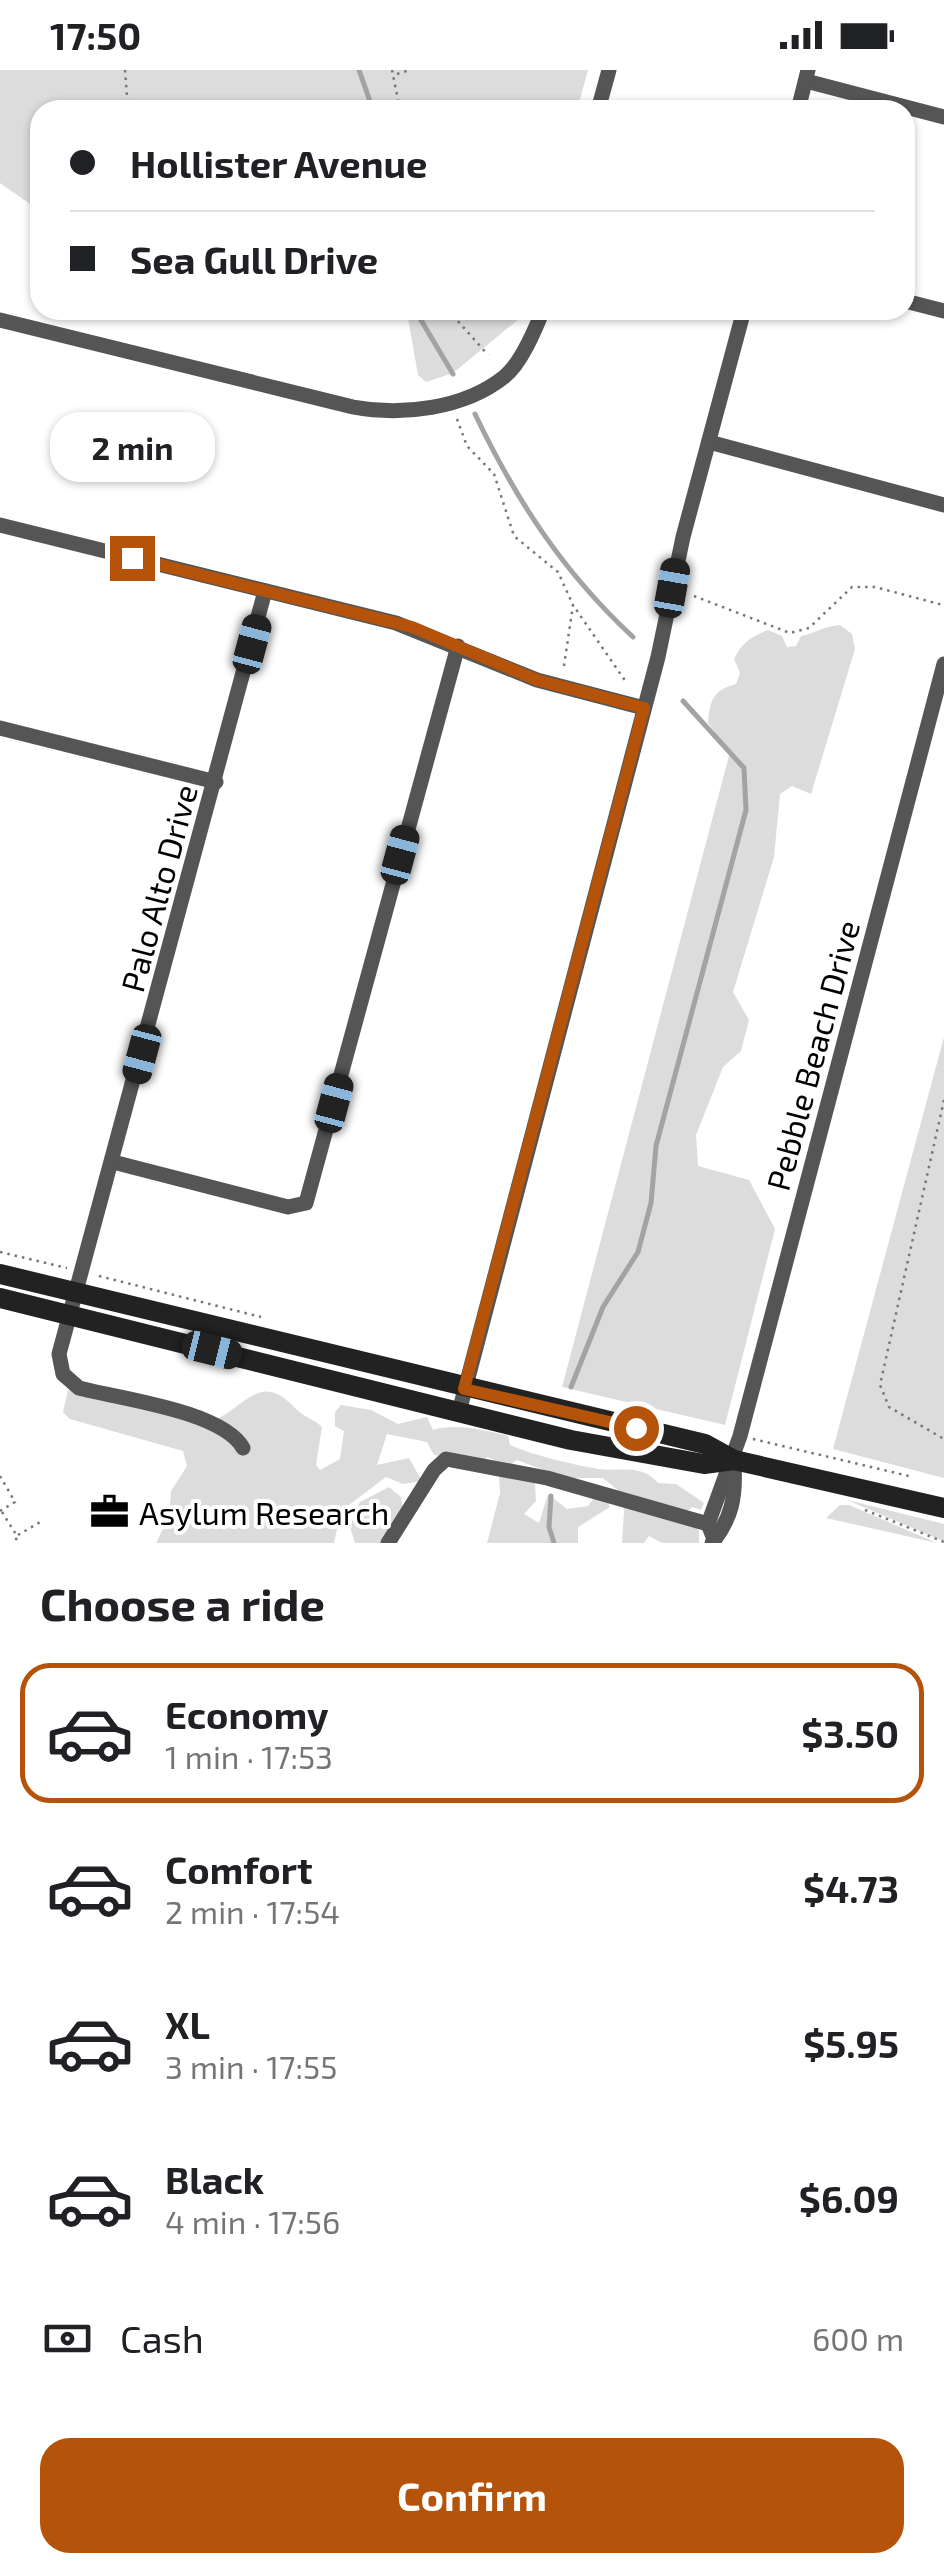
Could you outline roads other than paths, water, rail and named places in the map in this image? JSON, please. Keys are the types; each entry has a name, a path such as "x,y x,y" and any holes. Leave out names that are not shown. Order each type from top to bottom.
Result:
{"main road":[{"path":"0,1274 464,1389 705,1444 734,1460 944,1508"},
{"path":"0,1298 570,1440 704,1464 734,1460"}],"street":[{"path":"601,100 609,70"},
{"path":"801,100 807,75 889,100"},
{"path":"915,108 944,117"},
{"path":"915,303 944,311"},
{"path":"0,320 377,411 437,406 506,376 537,320"},
{"path":"458,1412 644,708 741,320"},
{"path":"506,376 523,384"},
{"path":"709,442 944,504"},
{"path":"0,525 412,627 537,680 644,708"},
{"name":"Palo Alto Drive","path":"243,1448 236,1436 215,1423 70,1383 63,1374 58,1354 78,1294 266,590"},
{"path":"113,1162 288,1207 306,1204 458,646"},
{"name":"Pebble Beach Drive","path":"711,1535 944,664"},
{"path":"0,728 216,782"},
{"path":"388,1543 434,1470 446,1459 547,1478 711,1535"}],"waterway":[{"path":"359,70 370,100"},
{"path":"421,320 453,374"},
{"path":"475,414 543,533 585,587 633,637"},
{"path":"571,1387 603,1307 638,1252 651,1203 656,1146 746,810 744,768 683,701"},
{"path":"551,1496 549,1527 554,1543"}],"place":[{"name":"Asylum Research","path":"109,1512"}]}
